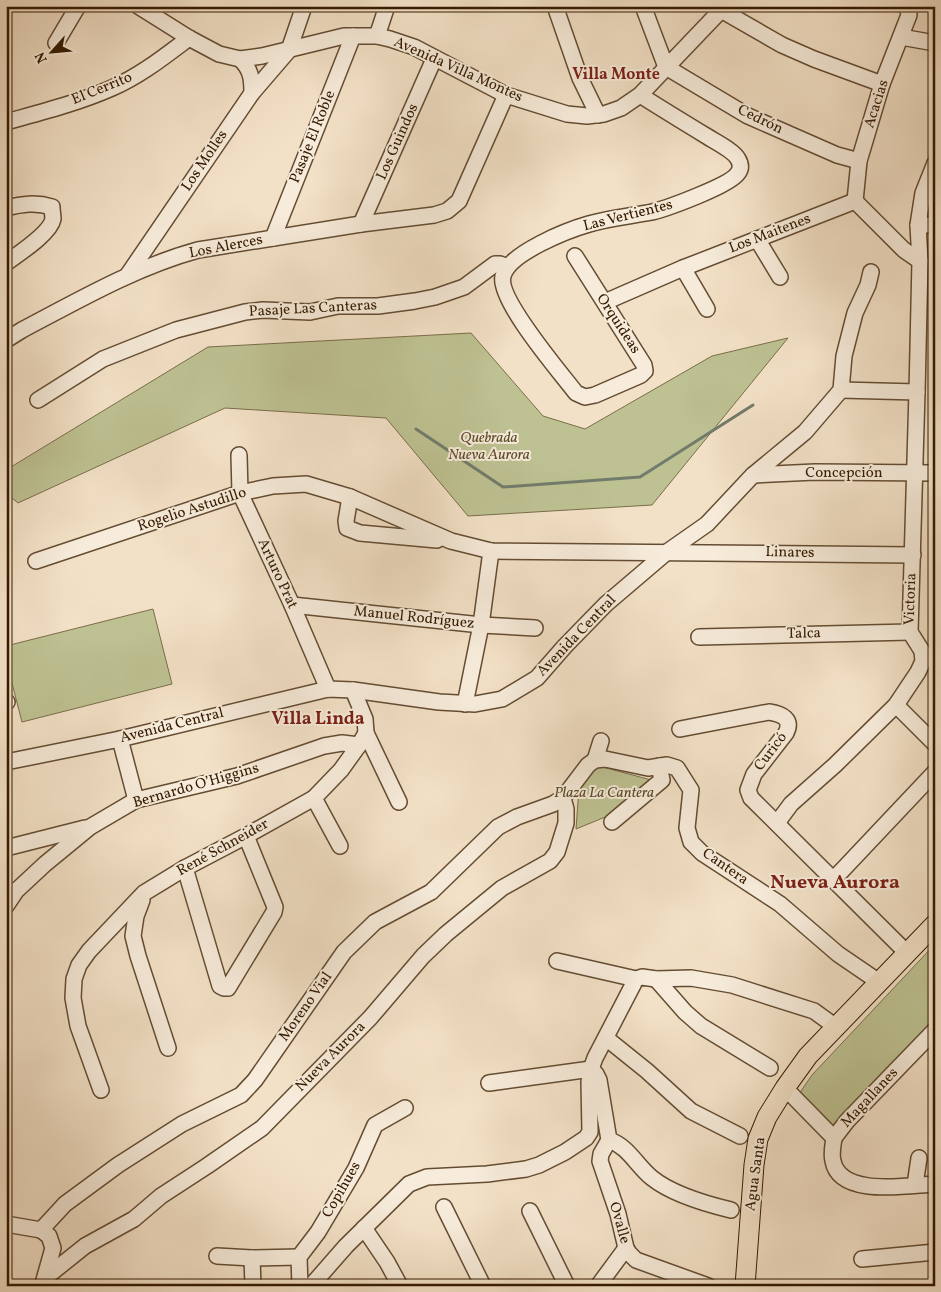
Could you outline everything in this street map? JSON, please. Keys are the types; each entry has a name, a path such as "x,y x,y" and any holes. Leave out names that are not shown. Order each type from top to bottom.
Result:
{"main road":[{"name":"Agua Santa","path":"744,1286 754,1164 758,1139 767,1117 808,1056 935,924"}],"street":[{"path":"56,43 78,6"},
{"path":"138,6 189,38 219,54 240,59 245,64 252,79 252,93"},
{"path":"289,50 304,6"},
{"path":"377,36 387,6"},
{"path":"555,6 580,78 598,115"},
{"path":"643,6 666,67"},
{"path":"723,8 782,45 814,60 882,84"},
{"name":"Avenida Villa Montes","path":"240,59 262,56 335,38 377,36 402,42 506,95 567,114 598,115 621,108 640,95 723,8"},
{"name":"Acacias","path":"855,201 859,161 882,84 909,16 906,8"},
{"name":"Pasaje El Roble","path":"273,238 353,36"},
{"path":"901,37 935,43"},
{"name":"El Cerrito","path":"6,122 112,88 137,76 189,38"},
{"name":"Los Molles","path":"126,276 252,93 289,50"},
{"name":"Los Guindos","path":"361,224 434,59"},
{"name":"Cedrón","path":"666,67 748,116 836,155 859,161"},
{"name":"Los Alerces","path":"6,340 126,276 198,250 361,224 434,215 447,211 459,201 506,95"},
{"name":"Las Vertientes","path":"507,267 519,256 561,234 590,224 653,212 689,200 738,174 741,166 738,158 640,95"},
{"name":"Victoria","path":"777,823 791,804 835,765 896,705 918,672 922,661 922,651 910,632 918,392 920,261 918,225 923,193 935,163"},
{"path":"855,201 904,250 920,261"},
{"name":"Los Maitenes","path":"605,302 757,238 855,201"},
{"path":"6,208 24,204 42,204 52,207 53,219 50,226 41,236 6,263"},
{"path":"918,225 935,225"},
{"path":"757,238 780,277"},
{"name":"Orquideas","path":"507,267 503,276 503,288 521,321 576,393 585,397 595,395 645,371 644,364 575,256"},
{"name":"Pasaje Las Canteras","path":"38,400 103,358 176,330 245,312 263,310 310,312 338,306 378,306 415,301 435,297 464,287 495,264 507,267"},
{"path":"683,268 707,309"},
{"path":"871,272 868,285 856,313 844,356 841,390 918,392"},
{"name":"Avenida Central","path":"6,762 120,739 328,689 352,690 465,704 502,699 537,678 606,604 667,552 707,524 753,475 805,432 841,390"},
{"name":"Arturo Prat","path":"239,455 240,493 292,605 328,689"},
{"name":"Concepción","path":"753,475 814,472 935,473"},
{"name":"Rogelio Astudillo","path":"36,561 240,493 273,486 306,484 350,497 450,541"},
{"name":"Rogelio Astudillo","path":"350,497 346,521 347,528 360,533 450,541 491,551 667,552"},
{"path":"465,704 481,624 491,551"},
{"name":"Linares","path":"667,552 913,555"},
{"name":"Manuel Rodríguez","path":"292,605 535,628"},
{"name":"Talca","path":"698,637 910,632"},
{"path":"352,690 365,719 363,739 400,802"},
{"path":"896,705 935,744"},
{"name":"Curicó","path":"680,729 769,712 781,714 788,721 789,727 786,734 754,774 748,790 751,798 777,823"},
{"path":"120,739 136,800"},
{"name":"René Schneider","path":"101,1090 78,1026 73,998 74,979 79,965 89,951 144,894 185,868 314,798 341,770 363,739"},
{"name":"Bernardo O’Higgins","path":"6,906 16,892 45,864 90,827 136,800 236,776 324,746 363,739"},
{"name":"Moreno Vial","path":"41,1230 65,1204 118,1165 182,1124 241,1095 255,1080 344,952 375,922 431,892 498,827 563,798 588,765 595,760 601,741"},
{"path":"595,760 605,759 648,768 663,766 662,780 612,822"},
{"name":"Cantera","path":"663,766 677,768 691,790 687,828 691,842 702,853 780,904 838,954 879,982"},
{"path":"833,880 935,772"},
{"path":"314,798 340,846"},
{"name":"Nueva Aurora","path":"42,1282 85,1246 134,1219 160,1196 262,1128 370,1018 423,956 446,934 502,888 550,861 558,852 566,823 566,809 563,798"},
{"path":"777,823 907,953"},
{"path":"6,848 90,827"},
{"path":"185,868 220,986 228,988 274,912 275,907 246,836"},
{"path":"144,894 136,916 133,936 168,1048"},
{"path":"557,961 636,980"},
{"path":"216,1256 252,1258 299,1257 309,1285 409,1184 427,1177 526,1170 553,1159 580,1142 590,1132 589,1082 594,1058 636,980 642,977 656,979 691,978 732,985 814,1011 836,1027"},
{"path":"656,979 701,1026 770,1068"},
{"name":"Magallanes","path":"785,1088 834,1138 847,1121 935,1030"},
{"path":"606,1038 647,1071 690,1111 740,1136"},
{"path":"489,1083 591,1069"},
{"path":"591,1069 599,1080 609,1140 615,1142 626,1151 651,1178 662,1186 711,1205 731,1210"},
{"name":"Copihues","path":"299,1257 318,1232 356,1168 375,1125 405,1108"},
{"path":"834,1138 832,1160 834,1167 847,1179 869,1187 935,1184"},
{"name":"Ovalle","path":"609,1140 601,1154 600,1161 618,1214 628,1253 636,1260 708,1286"},
{"path":"915,1185 919,1158"},
{"path":"444,1207 455,1225 483,1286"},
{"path":"530,1211 567,1286"},
{"path":"6,1224 41,1230 49,1236 53,1248 42,1282"},
{"path":"364,1228 387,1262 400,1286"},
{"path":"598,1286 626,1248"},
{"path":"862,1259 935,1252"},
{"path":"252,1258 253,1286"}],"green space":[{"name":"Quebrada Nueva Aurora","path":"471,333 543,416 585,429 712,356 788,338 652,505 468,516 386,418 225,408 18,503 6,493 6,470 208,347"},
{"path":"153,609 172,684 22,722 6,660 6,646"},
{"name":"Plaza La Cantera","path":"595,765 655,781 615,813 576,829 579,788"},
{"path":"935,944 935,1025 836,1128 828,1127 800,1096 801,1091 812,1075"}],"waterway":[{"path":"416,429 503,487 640,477 753,405"}],"district":[{"name":"Villa Monte","path":"616,75"},
{"name":"Villa Linda","path":"318,719"},
{"name":"Nueva Aurora","path":"835,883"}]}
